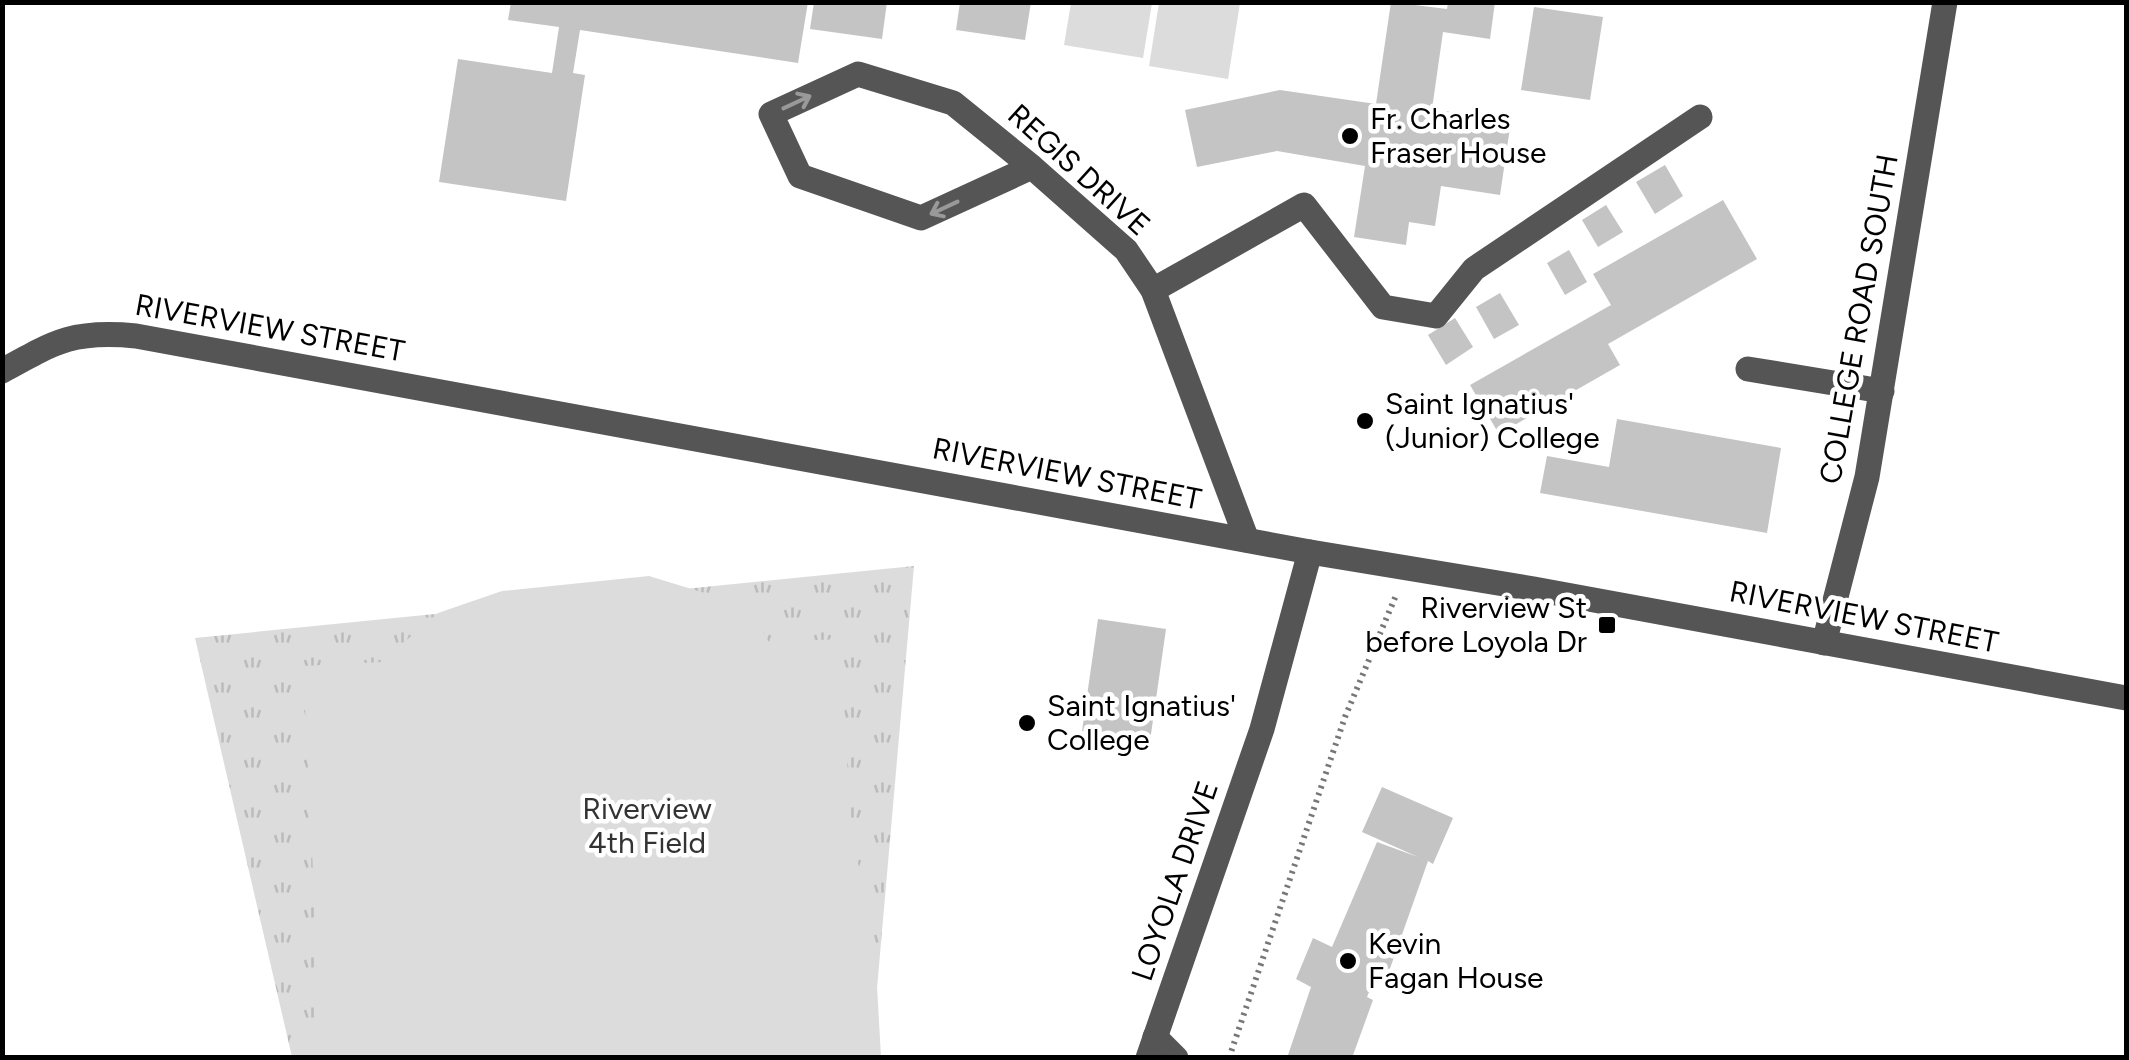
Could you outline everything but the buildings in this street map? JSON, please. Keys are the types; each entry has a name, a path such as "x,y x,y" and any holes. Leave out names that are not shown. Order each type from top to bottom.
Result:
{"street":[{"name":"COLLEGE ROAD SOUTH","path":"1824,643 1867,477 1946,2"},
{"name":"REGIS DRIVE","path":"1032,167 922,218 800,176 770,114 858,74 953,104 1032,167 1126,250 1153,290 1247,540"},
{"path":"1153,290 1304,205 1383,306 1436,316 1474,270 1700,117"},
{"name":"RIVERVIEW STREET","path":"2,370 66,338 98,332 136,336 2126,698"},
{"path":"1748,369 1882,391"},
{"name":"LOYOLA DRIVE","path":"1152,1047 1262,729 1310,552"},
{"path":"1152,1047 1176,1058"}],"path":[{"path":"1230,1058 1344,717 1397,593"}],"green space":[{"path":"1071,3 1152,3 1143,58 1064,45"},
{"path":"1159,3 1240,3 1228,79 1149,66"},
{"name":"Riverview 4th Field","path":"914,566 871,1057 292,1057 195,638"},
{"name":"Riverview 4th Field","path":"649,576 747,606 769,642 841,639 851,839 873,915 881,1057 312,1057 317,954 303,666 381,662 438,613 502,591"}],"place":[{"name":"Fr. Charles Fraser House","path":"1350,136"},
{"name":"Saint Ignatius' (Junior) College","path":"1365,421"},
{"name":"Riverview St before Loyola Dr","path":"1607,625"},
{"name":"Saint Ignatius' College","path":"1027,723"},
{"name":"Kevin Fagan House","path":"1348,961"}]}
